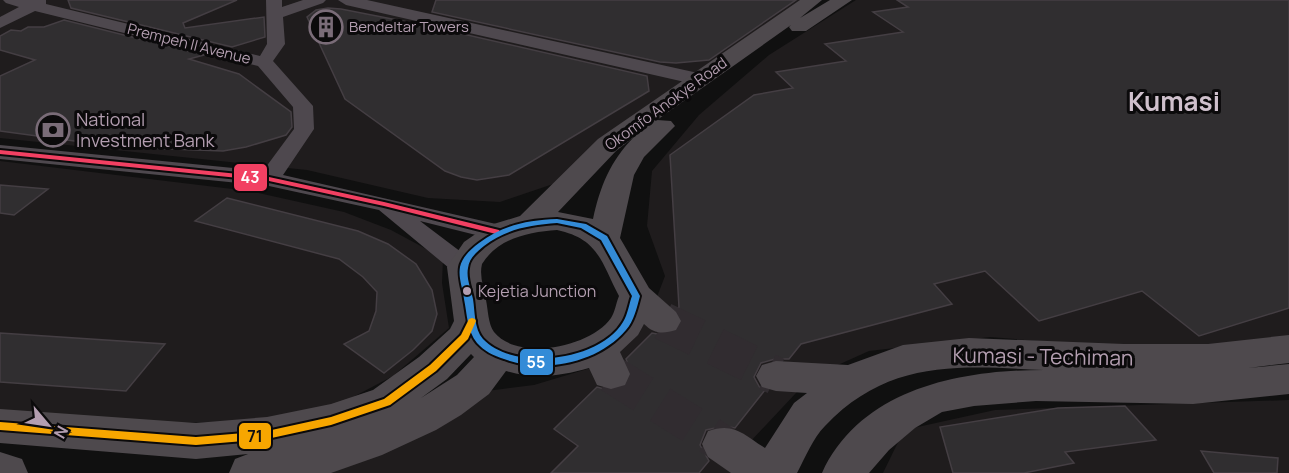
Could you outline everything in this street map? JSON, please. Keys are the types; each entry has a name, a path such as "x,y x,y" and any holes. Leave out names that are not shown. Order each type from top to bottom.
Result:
{"main road":[{"name":"Okomfo Anokye Road","path":"531,222 607,145 813,0"},
{"name":"Okomfo Anokye Road","path":"604,238 617,178 628,159 642,142 715,82 843,0"},
{"path":"636,296 625,326 605,361 529,363 498,355 478,340 472,321 464,267 473,251 496,232 531,222 557,221 583,226 604,238 636,296 663,321"},
{"path":"251,473 280,468 351,448 402,412 433,368 465,337 472,321"},
{"name":"Kumasi - Techiman","path":"773,473 809,414 850,381 903,360 969,352 1124,359 1208,359 1289,349"},
{"path":"0,426 196,441 267,435 331,421 402,412 472,385 498,355"},
{"path":"776,375 850,381"},
{"path":"844,473 853,459 895,417 941,396 1017,386 1195,388 1289,379"},
{"path":"723,444 765,473"},
{"path":"0,472 6,473"}],"street":[{"name":"Prempeh II Avenue","path":"11,0 38,3 264,62 303,106 304,129 269,179"},
{"path":"264,62 276,44 275,7 318,0"},
{"path":"346,0 372,3 698,79"},
{"path":"0,23 38,3"},
{"path":"0,152 269,179 384,204 496,232"},
{"path":"384,204 464,267"}],"shaded area":[{"path":"0,0 810,0 556,183 500,202 428,198 307,170 0,138"},
{"path":"856,0 1289,0 1289,342 1179,353 990,337 869,351 811,377 749,443 736,473 301,473 456,395 534,385 604,364 648,320 665,276 647,226 652,171 699,115 769,55"},
{"path":"0,161 249,191 344,212 391,230 443,258 442,283 449,328 393,376 334,407 260,423 81,422 0,413"},
{"path":"1289,400 1289,473 883,473 904,430 995,410"}],"building":[{"path":"68,0 237,0 183,23 185,28 264,17 265,37 232,47 71,8"},
{"path":"436,0 796,0 709,60 676,63 660,62 432,12"},
{"path":"897,0 1289,0 1289,308 1199,336 1142,291 1039,321 985,271 934,284 952,304 801,344 789,359 775,359 761,363 754,377 760,388 765,390 735,428 725,426 706,430 700,445 709,461 699,473 551,473 578,446 554,429 597,387 612,391 626,387 632,375 626,359 652,333 663,335 677,332 683,322 676,309 679,307 670,155 754,95 793,88 776,72 846,61 825,44 903,32 873,12 908,7"},
{"path":"328,8 428,26 647,76 649,91 509,175 477,180 461,177 445,171 345,99 307,17 316,10"},
{"path":"64,20 204,55 189,59 239,74 291,112 292,127 286,135 223,151 119,147 0,131 0,76 35,60 0,50 0,36 11,30 21,31 28,27 44,27"},
{"path":"0,185 48,189 14,215 0,213"},
{"path":"227,198 358,231 388,244 416,264 432,290 437,314 432,331 384,373 344,344 369,331 376,311 377,292 363,277 339,259 195,221"},
{"path":"0,333 165,344 126,391 0,382"},
{"path":"1125,406 1156,440 1065,452 1074,463 1024,473 953,473 940,427 1058,408"},
{"path":"1201,451 1278,458 1277,473 1214,473"}],"tunnel":[{"path":"663,321 776,376"},
{"path":"611,374 723,444"}],"transit line":[{"name":"43","path":"0,152 269,179 384,204 496,232"},
{"name":"55","path":"557,221 583,226 604,238 636,296 628,320 612,339 595,350 576,357 534,362 496,353 481,342 474,329 464,275 468,257 498,233 507,229 536,222 557,221"},
{"name":"71","path":"0,426 196,441 267,435 331,421 387,402 433,368 465,337 472,321"}],"place":[{"name":"Bendeltar Towers","path":"326,27"},
{"name":"National Investment Bank","path":"53,130"},
{"name":"Kejetia Junction","path":"467,291"}],"district":[{"name":"Kumasi","path":"1174,102"}]}
